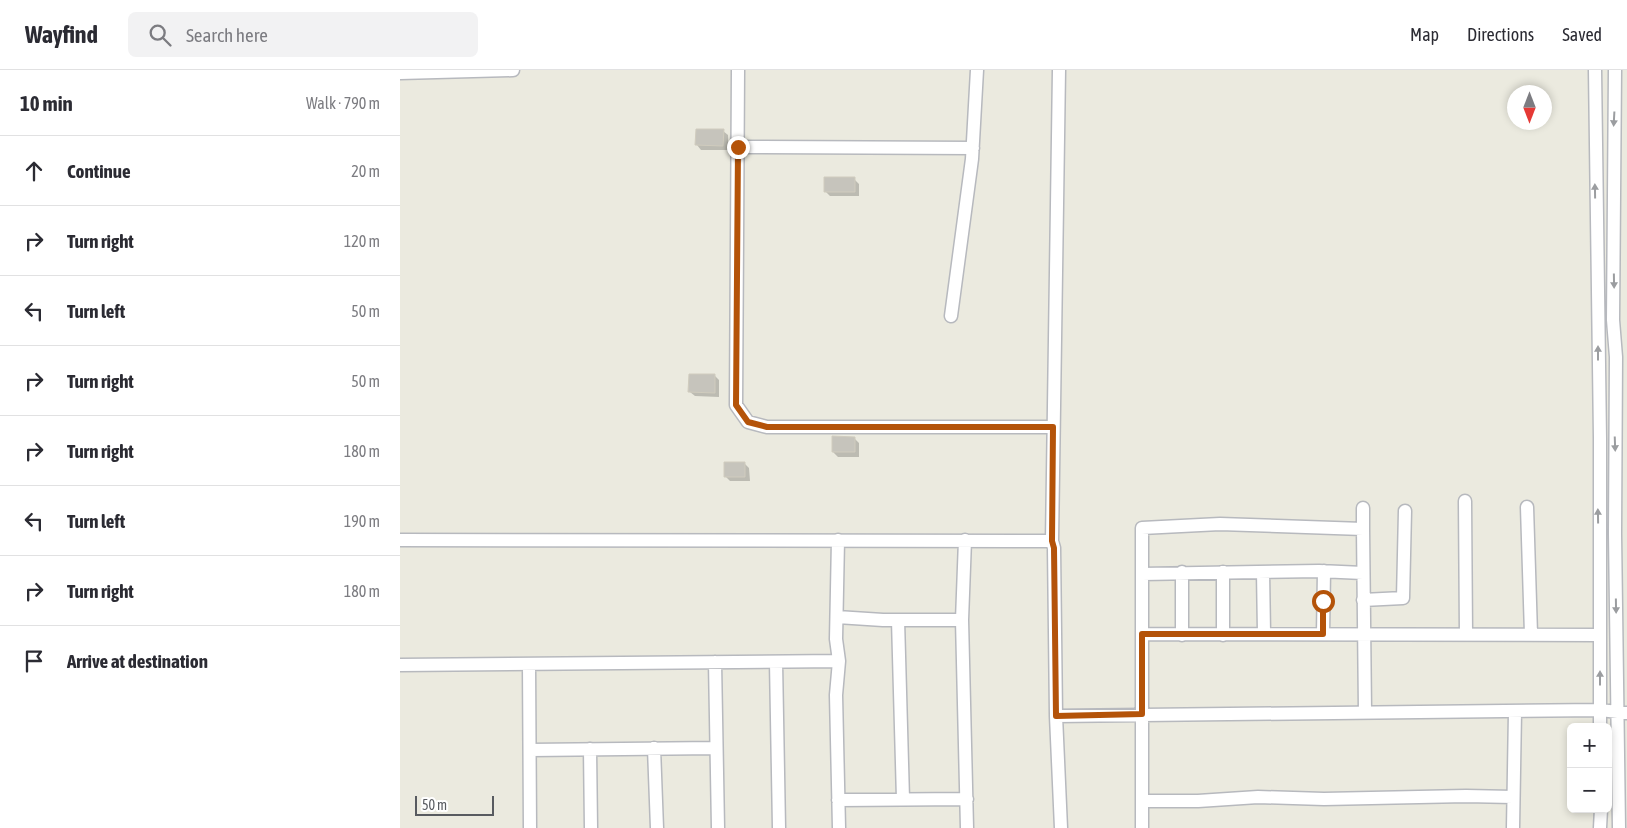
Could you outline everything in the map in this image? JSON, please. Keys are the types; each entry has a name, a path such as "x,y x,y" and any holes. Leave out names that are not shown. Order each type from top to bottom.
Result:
{"street":[{"path":"400,73 513,70"},
{"path":"738,70 736,405 748,422 767,427 1053,427"},
{"path":"951,316 973,148 977,70"},
{"path":"1059,70 1052,541 1054,548 1056,716 1061,828"},
{"path":"1595,70 1600,723"},
{"path":"1615,70 1613,202 1622,712 1619,828"},
{"path":"738,147 973,148"},
{"path":"1465,501 1466,634"},
{"path":"1527,507 1531,634"},
{"path":"1363,508 1365,712"},
{"path":"1363,600 1403,598 1405,511"},
{"path":"1142,828 1142,528 1220,524 1363,529"},
{"path":"400,540 1052,541"},
{"path":"838,540 836,639 839,661 836,695 839,828"},
{"path":"965,540 962,620 967,828"},
{"path":"1142,574 1324,571 1363,573"},
{"path":"1323,634 1324,571"},
{"path":"1182,572 1182,635"},
{"path":"1223,572 1223,635"},
{"path":"1263,572 1264,633"},
{"path":"837,617 898,620 962,620"},
{"path":"898,620 903,800"},
{"path":"1142,634 1600,635"},
{"path":"400,665 839,661"},
{"path":"714,662 718,828"},
{"path":"776,662 779,828"},
{"path":"529,664 530,828"},
{"path":"1056,716 1600,710 1622,712"},
{"path":"1513,828 1515,712"},
{"path":"654,748 657,828"},
{"path":"530,750 716,748"},
{"path":"590,749 591,828"},
{"path":"1142,801 1198,801 1258,797 1324,799 1513,797"},
{"path":"838,800 967,799"},
{"path":"1600,828 1601,813"}],"building":[{"path":"696,129 724,129 723,146 695,145"},
{"path":"824,177 855,177 855,192 824,192"},
{"path":"689,374 715,374 715,393 688,392"},
{"path":"832,436 855,437 855,452 832,452"},
{"path":"724,462 745,462 745,477 724,477"}],"route":[{"path":"738,147 736,405 748,422 767,427 1053,427 1052,541 1054,548 1056,716 1142,714 1142,634 1323,634 1323,601"}]}
